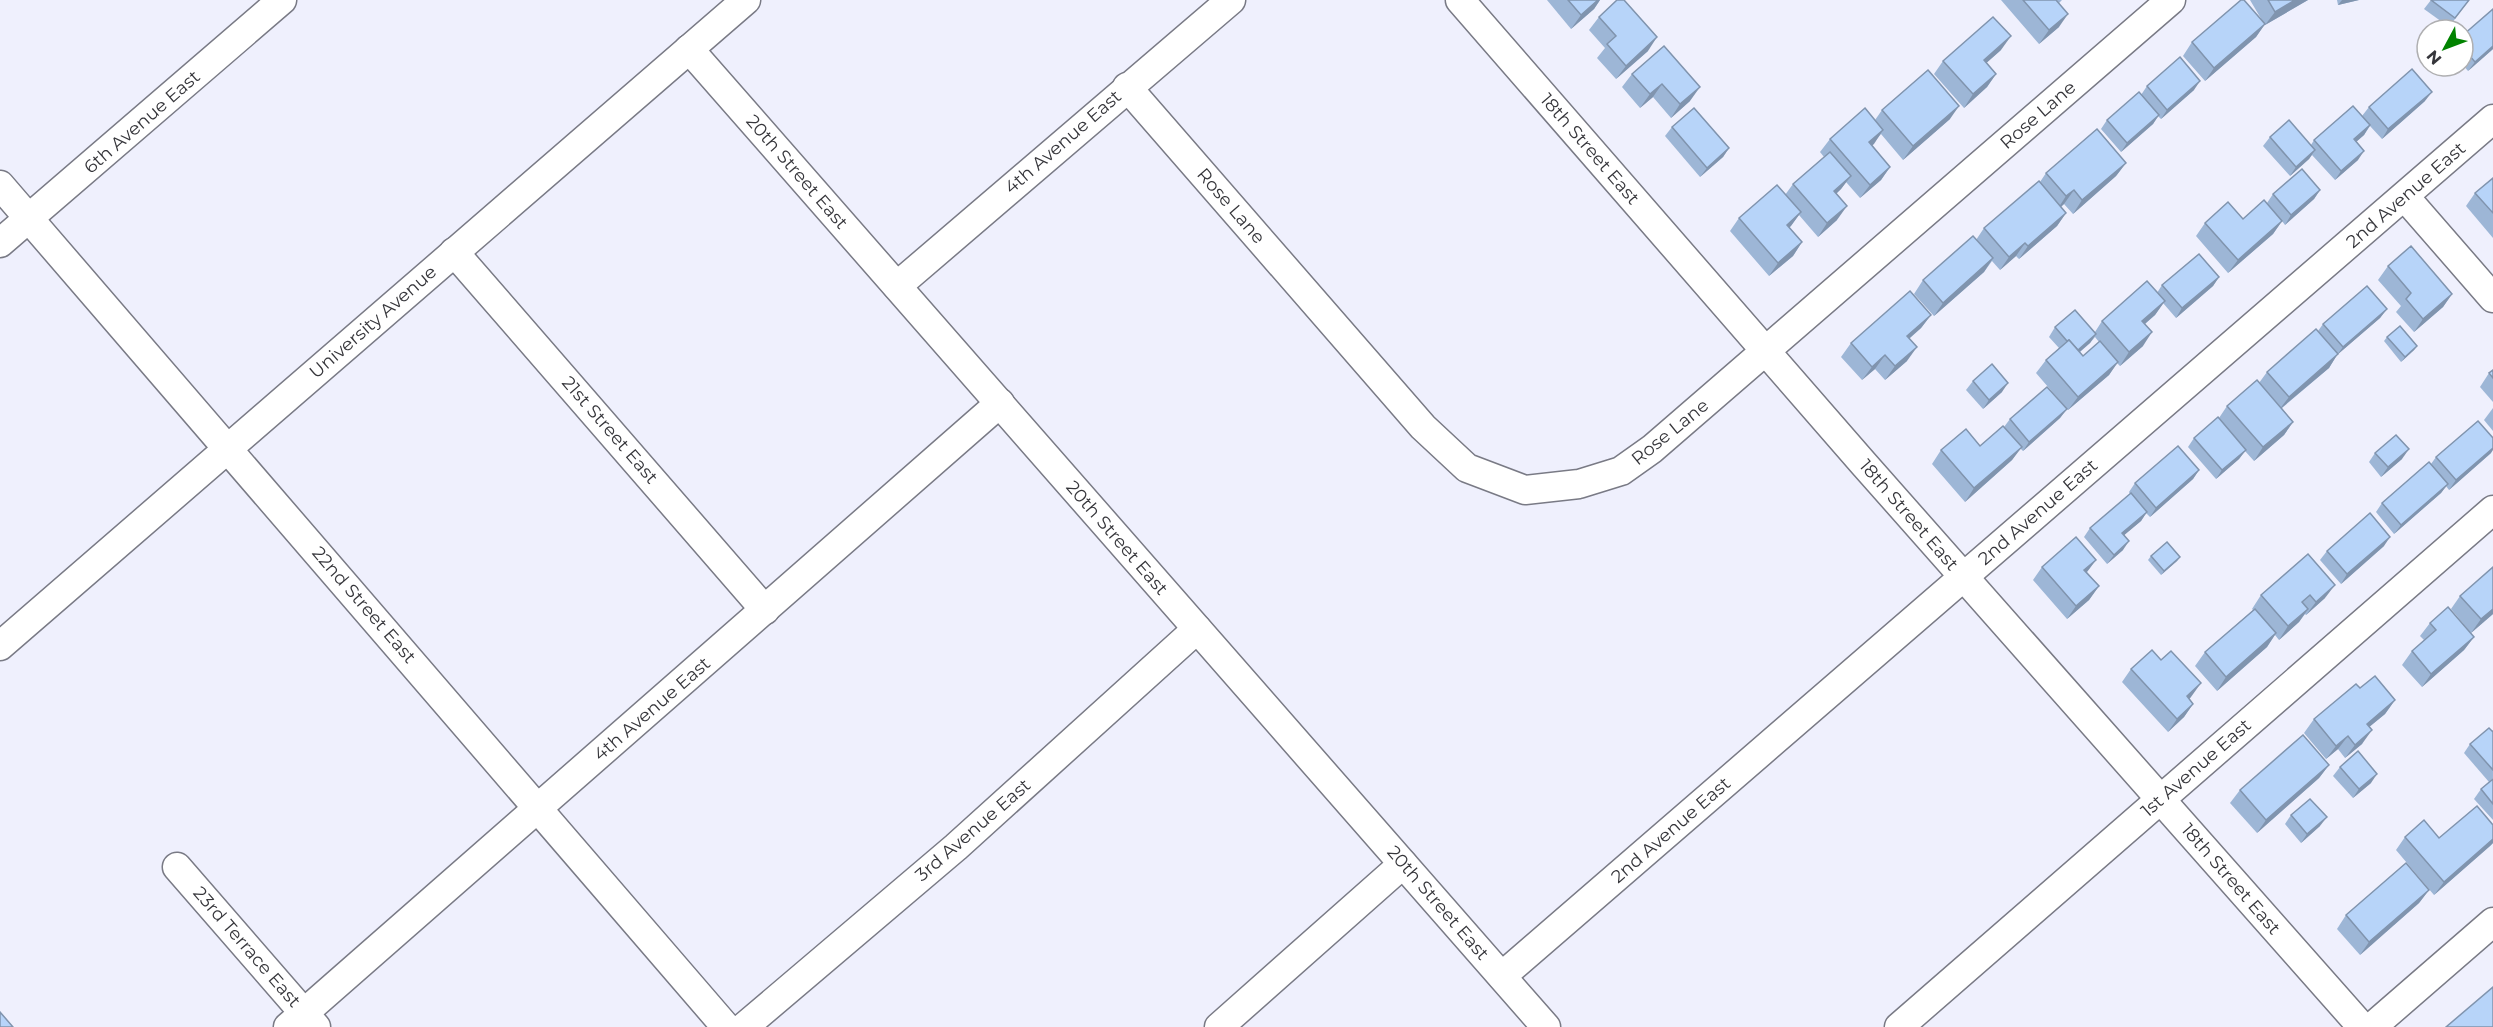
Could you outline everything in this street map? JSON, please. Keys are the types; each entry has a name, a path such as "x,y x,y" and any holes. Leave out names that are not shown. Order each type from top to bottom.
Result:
{"street":[{"name":"6th Avenue East","path":"0,243 282,0"},
{"name":"University Avenue","path":"0,646 746,0"},
{"name":"4th Avenue East","path":"897,286 1231,0"},
{"name":"18th Street East","path":"1460,0 1765,351 2362,1027"},
{"name":"Rose Lane","path":"1128,87 1423,427 1467,468 1525,490 1579,484 1621,471 1652,449 2171,0"},
{"name":"20th Street East","path":"689,49 1546,1027"},
{"name":"2nd Avenue East","path":"1502,976 2493,119"},
{"name":"22nd Street East","path":"0,185 726,1027"},
{"path":"2405,196 2493,298"},
{"name":"21st Street East","path":"454,252 765,610"},
{"name":"4th Avenue East","path":"302,1022 538,809 1000,404"},
{"name":"1st Avenue East","path":"1899,1027 2493,510"},
{"name":"3rd Avenue East","path":"744,1027 956,847 1197,629"},
{"path":"1219,1027 1403,864"},
{"name":"23rd Terrace East","path":"177,867 302,1022"},
{"path":"2372,1027 2493,922"}],"building":[{"path":"1568,0 1598,0 1581,15"},
{"path":"1617,0 1624,0 1657,37 1626,66 1607,44 1616,36 1599,17"},
{"path":"2023,0 2056,0 2068,14 2049,30"},
{"path":"2241,0 2244,0 2265,24 2214,68 2192,42"},
{"path":"2268,0 2295,0 2275,12"},
{"path":"2431,0 2469,0 2455,18"},
{"path":"2493,9 2493,46 2475,62 2475,25"},
{"path":"1993,17 2011,36 1984,60 1996,74 1973,94 1943,61"},
{"path":"1664,46 1700,87 1680,104 1662,84 1650,94 1632,74"},
{"path":"2180,57 2200,81 2167,110 2147,86"},
{"path":"2412,69 2415,78 2420,78 2432,92 2388,129 2369,107"},
{"path":"1928,70 1959,106 1913,146 1882,110"},
{"path":"2139,92 2159,115 2127,143 2107,120"},
{"path":"2353,106 2370,125 2354,139 2364,151 2341,171 2314,140"},
{"path":"1694,108 1729,148 1707,168 1672,127"},
{"path":"1865,108 1883,130 1869,142 1890,167 1870,185 1830,139"},
{"path":"2289,120 2315,150 2296,167 2270,137"},
{"path":"2097,129 2126,163 2082,200 2074,190 2066,196 2046,173"},
{"path":"1830,152 1851,176 1834,191 1847,206 1827,223 1793,184"},
{"path":"2302,169 2320,190 2291,215 2273,194"},
{"path":"2493,178 2493,213 2475,193"},
{"path":"2039,181 2066,213 2028,246 2025,243 2009,257 1984,228"},
{"path":"1777,185 1801,212 1787,225 1802,242 1778,263 1739,218"},
{"path":"2264,200 2282,221 2238,260 2205,223 2228,202 2243,219"},
{"path":"1973,236 1993,258 1943,303 1923,280"},
{"path":"2411,246 2452,294 2423,319 2406,299 2411,293 2388,266"},
{"path":"2199,254 2219,277 2182,308 2162,285"},
{"path":"2147,281 2165,301 2142,321 2152,332 2129,352 2102,321"},
{"path":"2367,286 2387,309 2343,347 2323,324"},
{"path":"1910,291 1931,315 1907,336 1917,347 1895,366 1885,355 1872,367 1851,343"},
{"path":"2075,310 2096,334 2078,350 2055,327"},
{"path":"2400,326 2417,346 2405,357 2387,337"},
{"path":"2316,329 2338,354 2289,397 2267,372"},
{"path":"2069,340 2083,356 2100,341 2118,362 2078,397 2046,360"},
{"path":"1992,364 2008,383 1989,400 1973,381"},
{"path":"2257,380 2293,422 2263,447 2227,406"},
{"path":"2047,387 2067,409 2029,442 2010,419"},
{"path":"2218,417 2246,450 2222,470 2194,438"},
{"path":"2478,421 2493,438 2493,448 2456,480 2436,457"},
{"path":"2003,426 2022,447 1974,488 1941,450 1966,429 1980,446"},
{"path":"2396,435 2409,449 2388,467 2375,453"},
{"path":"2178,446 2199,470 2156,508 2135,483"},
{"path":"2429,462 2448,484 2401,525 2382,503"},
{"path":"2131,493 2147,512 2122,533 2129,541 2114,555 2090,528"},
{"path":"2370,513 2390,537 2347,574 2327,551"},
{"path":"2076,537 2096,560 2084,570 2099,586 2076,606 2042,567"},
{"path":"2167,542 2180,557 2164,571 2151,556"},
{"path":"2308,554 2335,585 2316,602 2310,595 2302,602 2308,609 2288,626 2261,595"},
{"path":"2493,567 2493,609 2481,619 2460,596"},
{"path":"2448,607 2474,637 2431,674 2412,651 2436,630 2430,623"},
{"path":"2255,609 2276,633 2226,677 2205,652"},
{"path":"2152,650 2161,660 2171,651 2201,683 2187,696 2193,704 2177,719 2131,669"},
{"path":"2375,676 2395,700 2367,724 2372,730 2355,745 2348,736 2336,746 2314,719 2356,684 2360,688"},
{"path":"2489,728 2493,732 2493,770 2470,744"},
{"path":"2303,735 2329,765 2266,820 2240,790"},
{"path":"2358,751 2377,774 2359,789 2340,767"},
{"path":"2493,779 2493,804 2481,789"},
{"path":"2310,799 2327,817 2307,834 2291,815"},
{"path":"2477,806 2493,825 2493,839 2444,882 2405,837 2424,820 2439,838"},
{"path":"2406,863 2429,890 2369,942 2346,915"},
{"path":"2493,987 2493,1027 2446,1027"},
{"path":"0,1012 13,1027 0,1027"}]}
